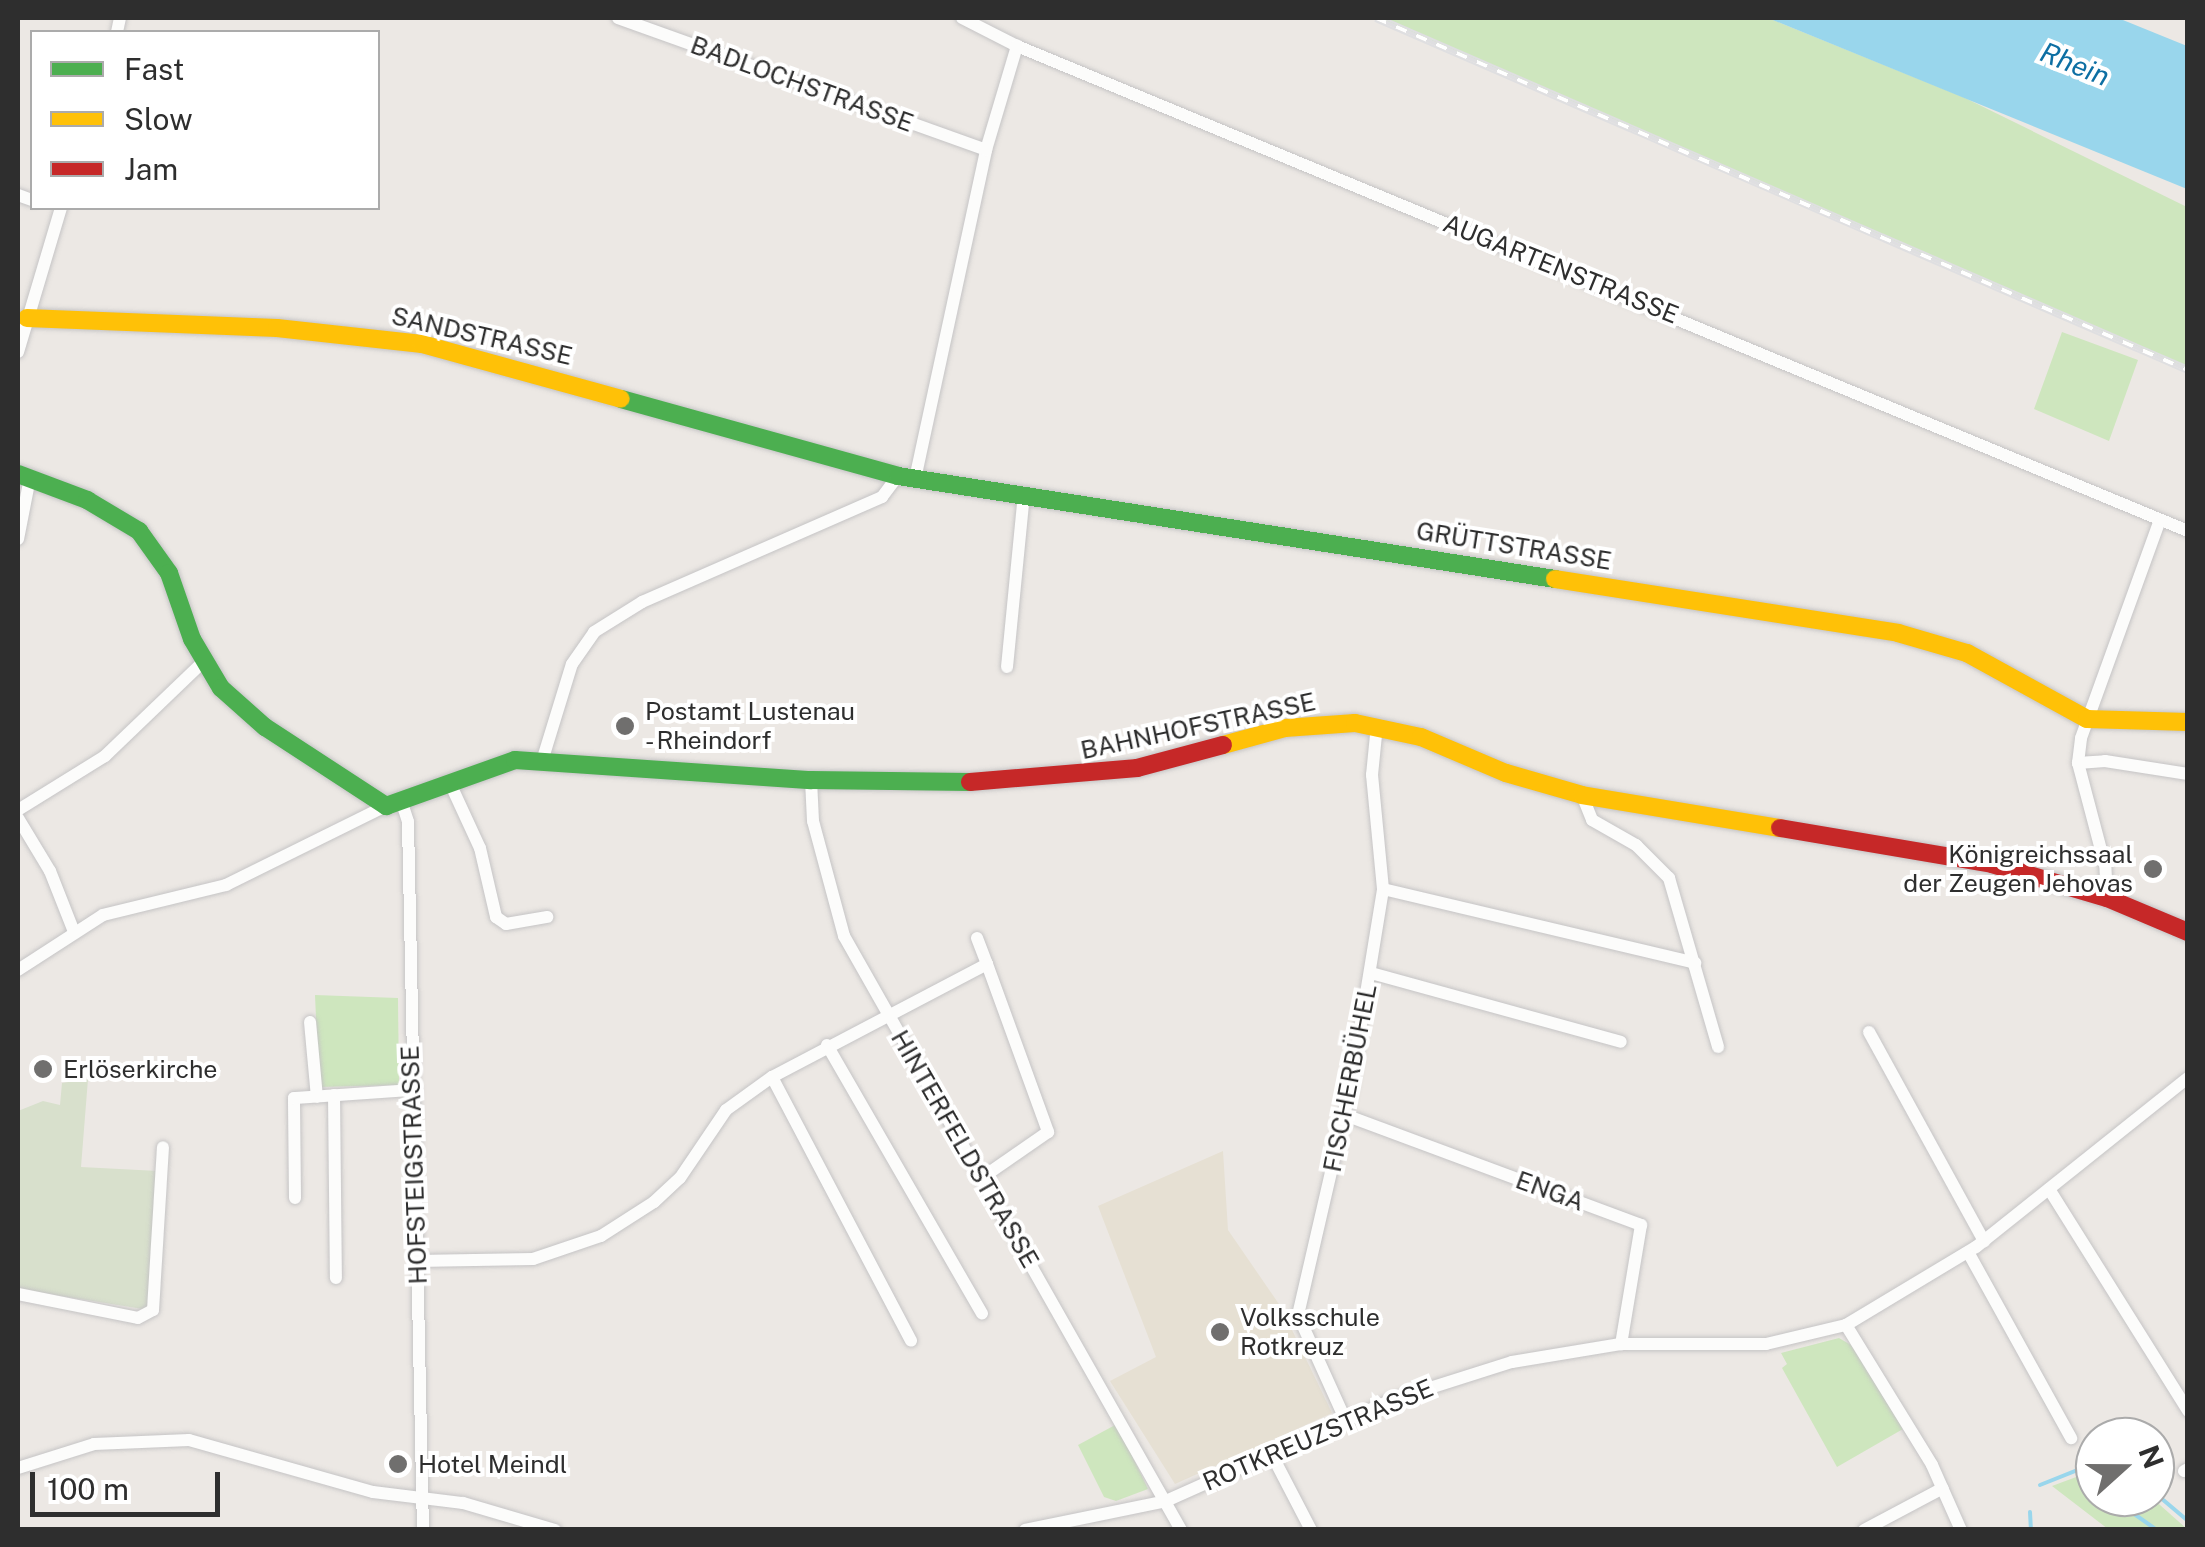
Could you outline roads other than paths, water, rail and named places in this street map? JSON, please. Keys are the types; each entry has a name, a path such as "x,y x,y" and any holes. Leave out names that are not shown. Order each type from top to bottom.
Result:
{"main road":[{"name":"SANDSTRASSE","path":"26,318 277,328 422,344 906,477"},
{"path":"24,476 87,500 139,531 169,573 204,661 265,727 394,803"},
{"name":"GRÜTTSTRASSE","path":"906,477 1924,638 1967,653 2087,719"},
{"path":"2087,719 2188,722"},
{"name":"BAHNHOFSTRASSE","path":"394,803 449,780 543,758 811,780 1059,780 1148,765 1285,728 1377,725 1582,795 1992,864 2107,898 2188,932"}],"street":[{"name":"BADLOCHSTRASSE","path":"618,18 986,150"},
{"name":"AUGARTENSTRASSE","path":"962,18 1017,46 2188,531"},
{"path":"543,758 572,664 594,632 642,602 882,496 906,477 986,150 1017,46"},
{"path":"18,352 59,210"},
{"path":"18,539 24,476"},
{"path":"1007,667 1024,494"},
{"path":"2107,898 2105,865 2078,763 2087,719 2160,520"},
{"path":"18,810 105,756 204,661"},
{"name":"FISCHERBÜHEL","path":"1345,1419 1298,1314 1345,1115 1383,889 1384,844 1372,775 1377,725"},
{"path":"2078,763 2105,760 2188,774"},
{"path":"449,780 480,848 496,917 506,924 547,917"},
{"name":"HINTERFELDSTRASSE","path":"811,780 830,898 886,1014 983,1177 1181,1530"},
{"path":"1582,795 1592,820 1636,845 1669,878 1718,1047"},
{"path":"18,970 103,915 226,885 394,803"},
{"name":"HOFSTEIGSTRASSE","path":"394,803 408,822 423,1530"},
{"path":"18,818 50,871 74,932"},
{"path":"1383,889 1696,963"},
{"path":"977,938 1048,1132 983,1177"},
{"path":"416,1261 533,1259 601,1236 654,1202 680,1178 726,1110 772,1077 986,964"},
{"path":"1371,972 1621,1042"},
{"path":"310,1022 316,1096"},
{"path":"1868,1032 1984,1241"},
{"path":"828,1045 982,1314"},
{"path":"772,1077 910,1341"},
{"name":"ROTKREUZSTRASSE","path":"1024,1530 1166,1501 1345,1419 1512,1362 1621,1344 1766,1344 1846,1325 1984,1241 2188,1078"},
{"path":"295,1198 294,1098 411,1090"},
{"path":"334,1095 336,1278"},
{"name":"ENGA","path":"1345,1115 1641,1225 1621,1344"},
{"path":"18,1294 138,1318 154,1310 162,1148"},
{"path":"2049,1190 2188,1411"},
{"path":"1968,1252 2071,1438"},
{"path":"1846,1325 1943,1488 1962,1530"},
{"path":"18,1468 94,1444 189,1440 339,1484 463,1503 555,1530"},
{"path":"1272,1455 1311,1530"},
{"path":"1864,1530 1943,1488"}],"water":[{"name":"Rhein","path":"1768,18 2118,18 2187,46 2187,189"}],"waterway":[{"path":"2040,1485 2075,1471"},
{"path":"2175,1510 2188,1521"},
{"path":"2030,1512 2031,1530"},
{"path":"2138,1517 2157,1530"}],"railway":[{"path":"1376,18 2188,370"}],"place":[{"name":"Postamt Lustenau - Rheindorf","path":"625,726"},
{"name":"Königreichssaal der Zeugen Jehovas","path":"2153,869"},
{"name":"Erlöserkirche","path":"43,1069"},
{"name":"Volksschule Rotkreuz","path":"1220,1332"},
{"name":"Hotel Meindl","path":"398,1464"}]}
